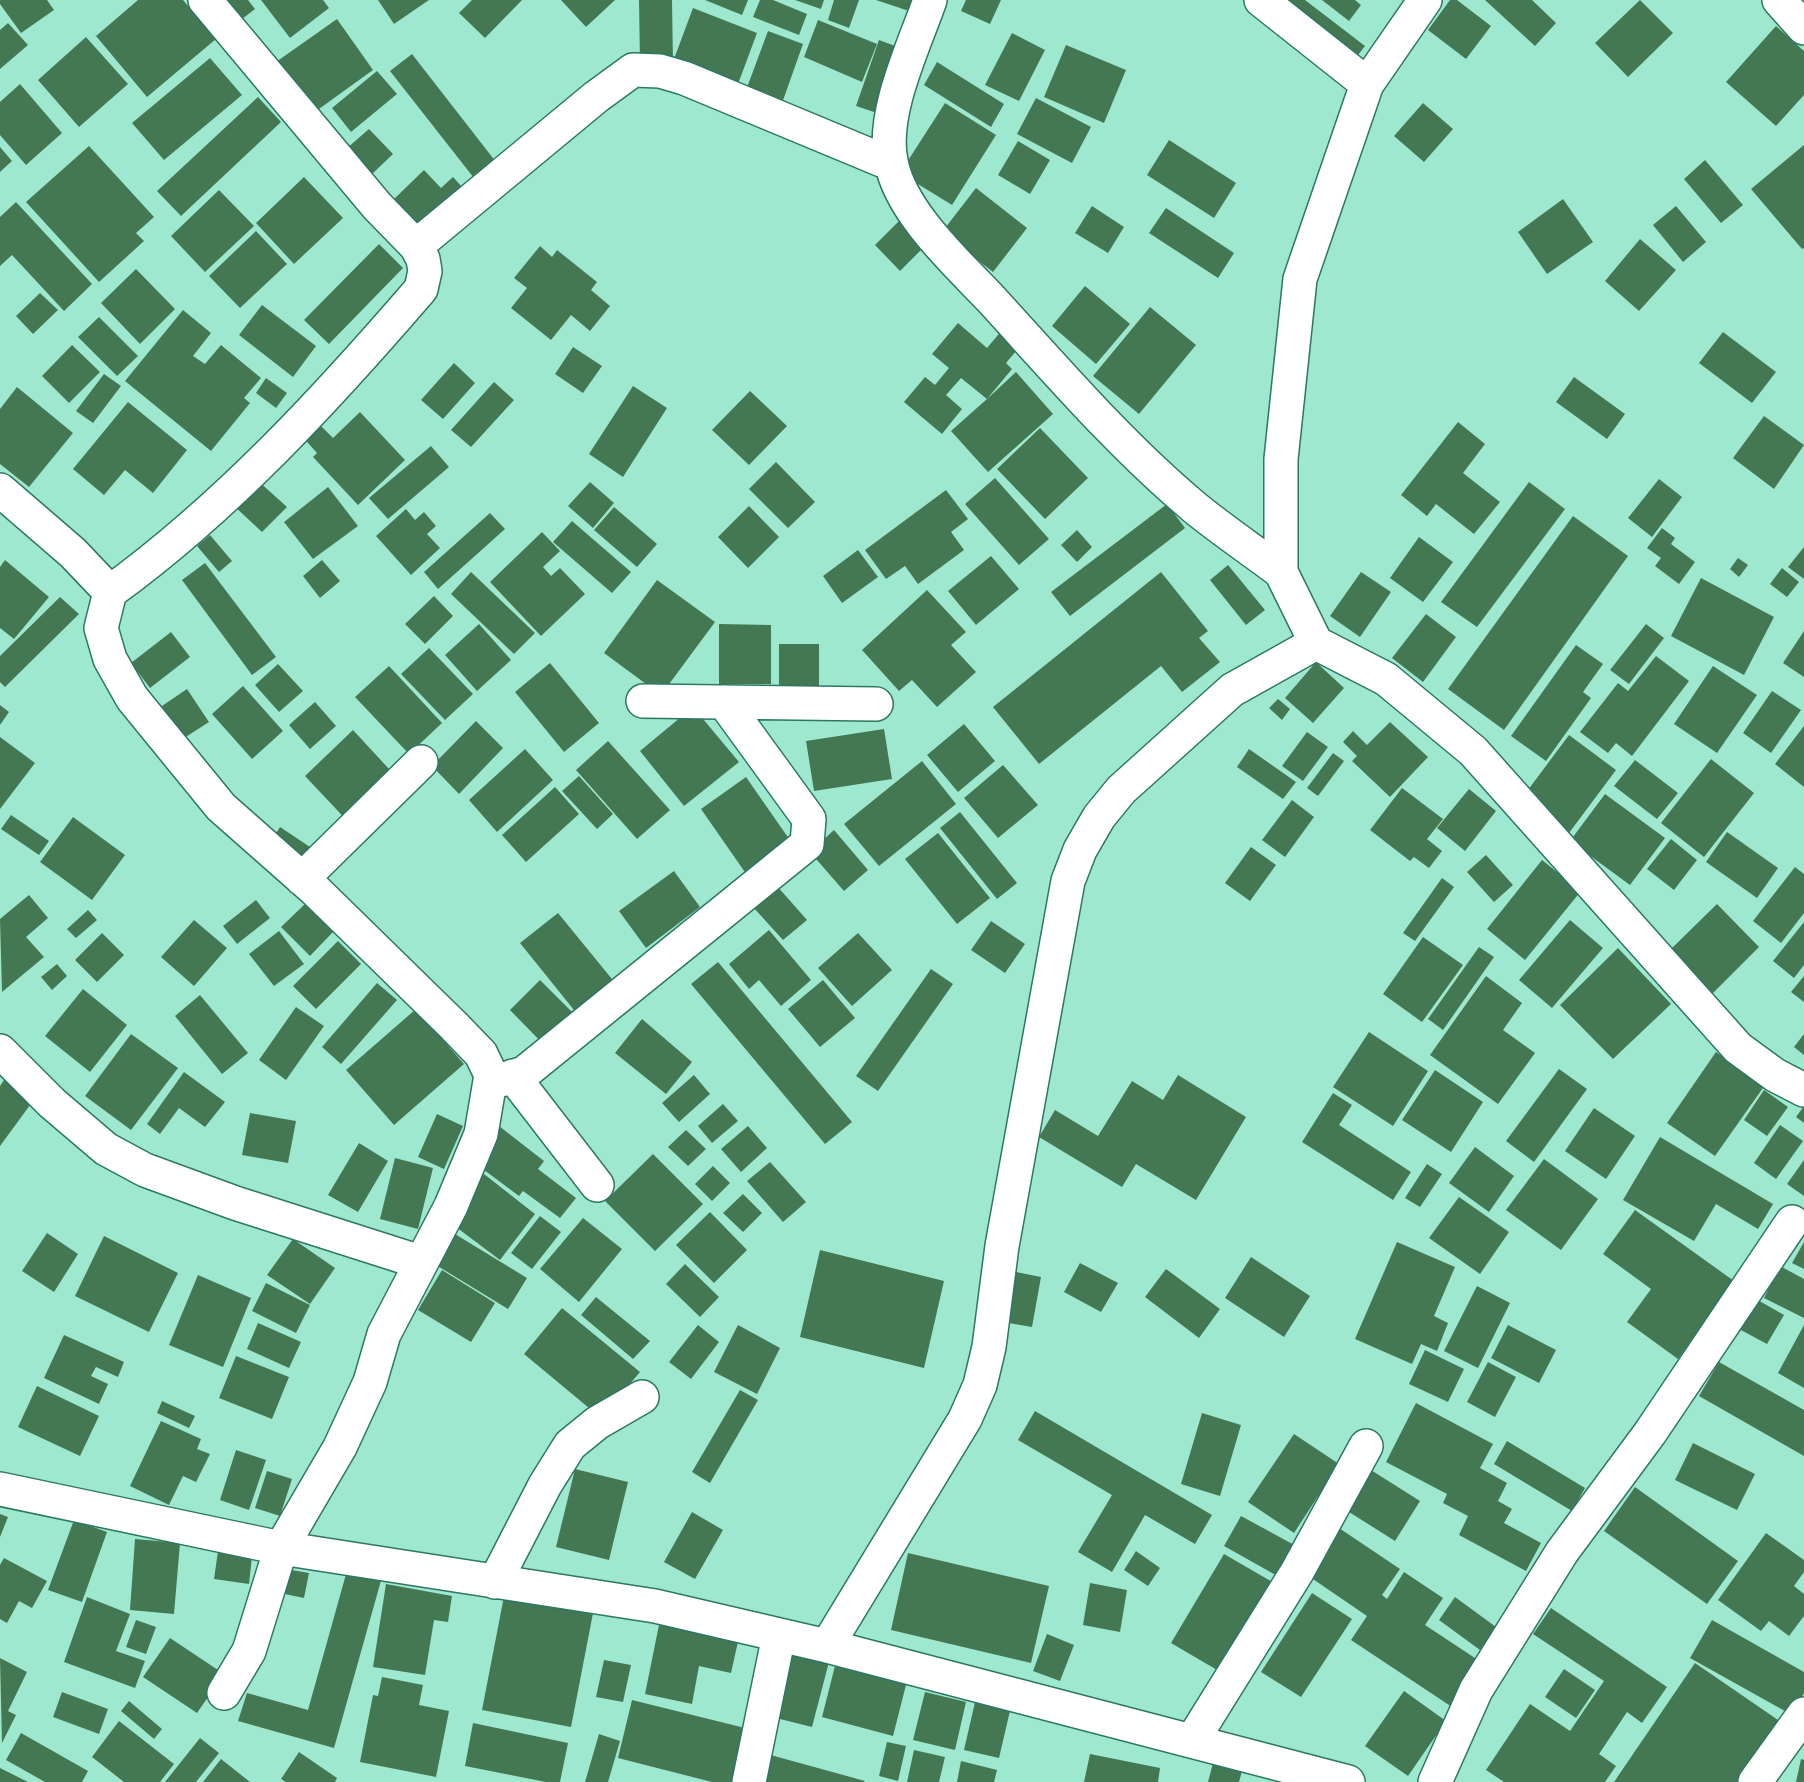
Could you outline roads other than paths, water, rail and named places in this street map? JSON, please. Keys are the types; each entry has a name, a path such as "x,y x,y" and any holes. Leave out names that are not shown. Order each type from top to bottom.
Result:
{"street":[{"path":"205,0 377,206 416,246 423,258 425,271 421,289 364,356 253,469 166,551 110,592 101,628 110,659 132,698 221,807 302,879 481,1054 491,1075 502,1079 597,1185"},
{"path":"930,0 896,98 888,147 891,164 902,192 931,234 1093,411 1193,506 1281,572"},
{"path":"1261,0 1367,84"},
{"path":"1425,0 1367,84 1300,279 1281,459 1281,572 1316,643 1386,679 1473,751 1738,1048 1775,1075 1804,1090"},
{"path":"1779,0 1804,28"},
{"path":"416,246 596,97 633,70 660,71 684,78 891,164"},
{"path":"0,490 72,553 110,592"},
{"path":"827,1646 965,1419 980,1385 989,1347 1002,1246 1068,881 1080,850 1099,818 1121,790 1232,690 1316,643"},
{"path":"643,701 876,704"},
{"path":"502,1079 524,1073 807,844 809,819 724,702"},
{"path":"302,879 421,762"},
{"path":"2,1058 106,1149 145,1170 236,1203 420,1262"},
{"path":"224,1693 249,1651 281,1548 340,1447 370,1382 384,1334 451,1206 502,1079"},
{"path":"1435,1782 1476,1690 1562,1552 1650,1432 1792,1222"},
{"path":"495,1582 545,1485 570,1445 597,1423 642,1397"},
{"path":"1191,1741 1297,1572 1366,1446"},
{"path":"0,1489 281,1548 655,1606 827,1646 1348,1782"},
{"path":"749,1782 779,1635"},
{"path":"1755,1782 1804,1714"}]}
